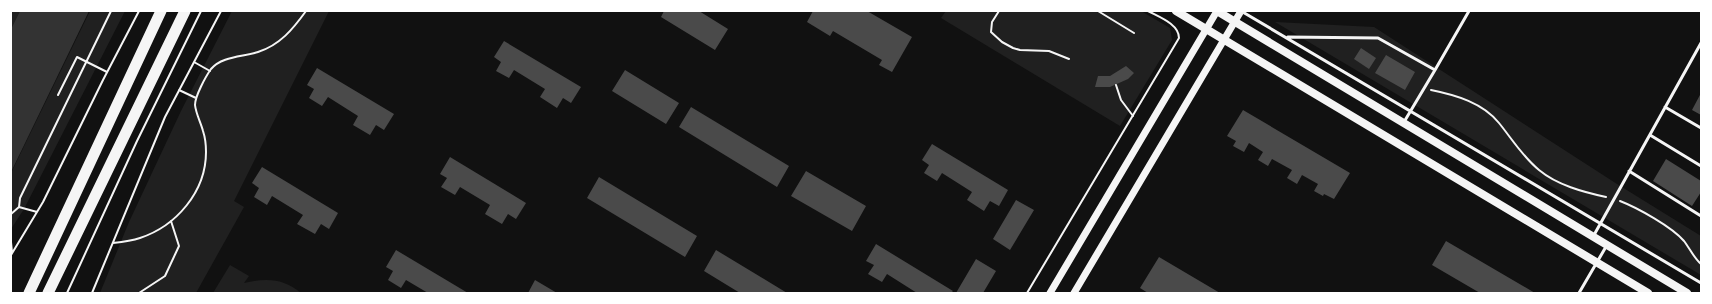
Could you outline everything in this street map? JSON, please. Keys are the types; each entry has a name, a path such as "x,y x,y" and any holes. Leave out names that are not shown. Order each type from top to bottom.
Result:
{"highway":[{"path":"29,293 161,11"},
{"path":"48,293 185,11"}],"main road":[{"path":"1176,11 1648,293"},
{"path":"1217,11 1687,293"}],"street":[{"path":"1050,293 1217,11"},
{"path":"1074,293 1241,11"}],"lane":[{"path":"1241,11 1411,110 1701,283"},
{"path":"1403,123 1469,11"},
{"path":"1287,37 1378,38 1435,70"},
{"path":"1593,236 1701,43"},
{"path":"1665,107 1701,128"},
{"path":"1650,135 1701,166"},
{"path":"1629,171 1701,216"},
{"path":"1579,293 1607,245"}],"path":[{"path":"11,214 19,207 20,198 111,11"},
{"path":"12,254 37,213 139,11"},
{"path":"67,293 137,141 201,11"},
{"path":"92,293 165,117 221,11"},
{"path":"113,243 138,239 155,232 171,221 195,193 202,174 206,153 204,132 195,106 196,98 210,70 217,63 259,52 275,44 293,29 306,11"},
{"path":"995,11 998,12 992,22 991,32 1002,42 1020,50 1049,51 1069,60"},
{"path":"1098,11 1134,33"},
{"path":"1027,293 1179,38 1179,33 1173,26 1148,11"},
{"path":"58,95 77,57 107,72"},
{"path":"194,62 210,70"},
{"path":"1116,85 1121,100 1132,116"},
{"path":"1424,89 1456,97 1479,106 1498,122 1529,162 1540,171 1555,180 1579,190 1614,199 1630,206 1665,226 1684,241 1701,264"},
{"path":"179,90 196,98"},
{"path":"19,207 37,213"},
{"path":"139,293 165,276 180,246 171,221"},
{"path":"11,242 12,254"}],"shaded area":[{"path":"11,11 20,11 11,29"},
{"path":"20,11 89,11 11,172 11,29"},
{"path":"90,11 125,11 24,209 11,229 11,173"},
{"path":"232,11 329,11 234,201 244,207 196,293 100,293 129,222 181,111"},
{"path":"946,11 1141,11 1170,28 1172,40 1120,126 941,18"},
{"path":"1275,22 1374,27 1617,184 1701,236 1701,275"},
{"path":"230,265 249,276 244,283 260,280 274,280 288,284 301,293 213,293"}],"building":[{"path":"664,11 699,11 728,29 715,50 661,17"},
{"path":"813,11 867,11 912,37 892,72 879,65 882,60 833,31 830,36 807,22"},
{"path":"504,41 581,87 571,103 563,98 557,108 540,97 545,89 514,70 509,78 496,71 501,62 494,57"},
{"path":"1361,48 1376,58 1369,69 1354,59"},
{"path":"1386,55 1415,72 1405,90 1375,73"},
{"path":"1126,66 1134,73 1128,79 1110,87 1095,87 1098,76 1110,76"},
{"path":"317,68 394,114 384,130 376,125 370,135 353,125 358,116 328,97 322,106 309,98 314,89 307,85"},
{"path":"625,70 679,103 666,124 612,91"},
{"path":"1701,93 1701,115 1692,110"},
{"path":"691,107 789,166 777,187 679,127"},
{"path":"1243,110 1350,173 1334,199 1324,194 1323,196 1314,191 1318,184 1302,175 1297,184 1287,178 1292,170 1272,159 1268,166 1258,160 1263,152 1249,143 1244,152 1233,146 1236,141 1227,136"},
{"path":"932,144 1008,190 999,206 990,201 984,211 967,200 972,192 942,173 937,181 924,173 929,165 922,160"},
{"path":"450,157 526,203 516,219 508,214 502,224 485,214 490,205 460,187 455,195 441,187 447,178 440,174"},
{"path":"1666,159 1701,181 1701,192 1692,206 1653,181"},
{"path":"262,167 338,213 329,229 321,224 315,234 297,224 303,215 272,196 267,205 254,197 259,188 252,183"},
{"path":"806,171 866,206 852,231 791,196"},
{"path":"599,177 697,236 685,257 587,198"},
{"path":"1016,200 1034,210 1010,250 993,239"},
{"path":"1446,241 1535,293 1480,293 1432,265"},
{"path":"876,244 953,291 951,293 917,293 887,274 882,282 868,274 874,265 866,261"},
{"path":"396,250 468,293 428,293 406,280 401,288 388,280 393,271 386,267"},
{"path":"716,250 787,293 740,293 704,271"},
{"path":"1159,257 1220,293 1148,293 1140,288"},
{"path":"976,259 996,271 983,293 956,293"},
{"path":"535,280 557,293 528,293"}]}
